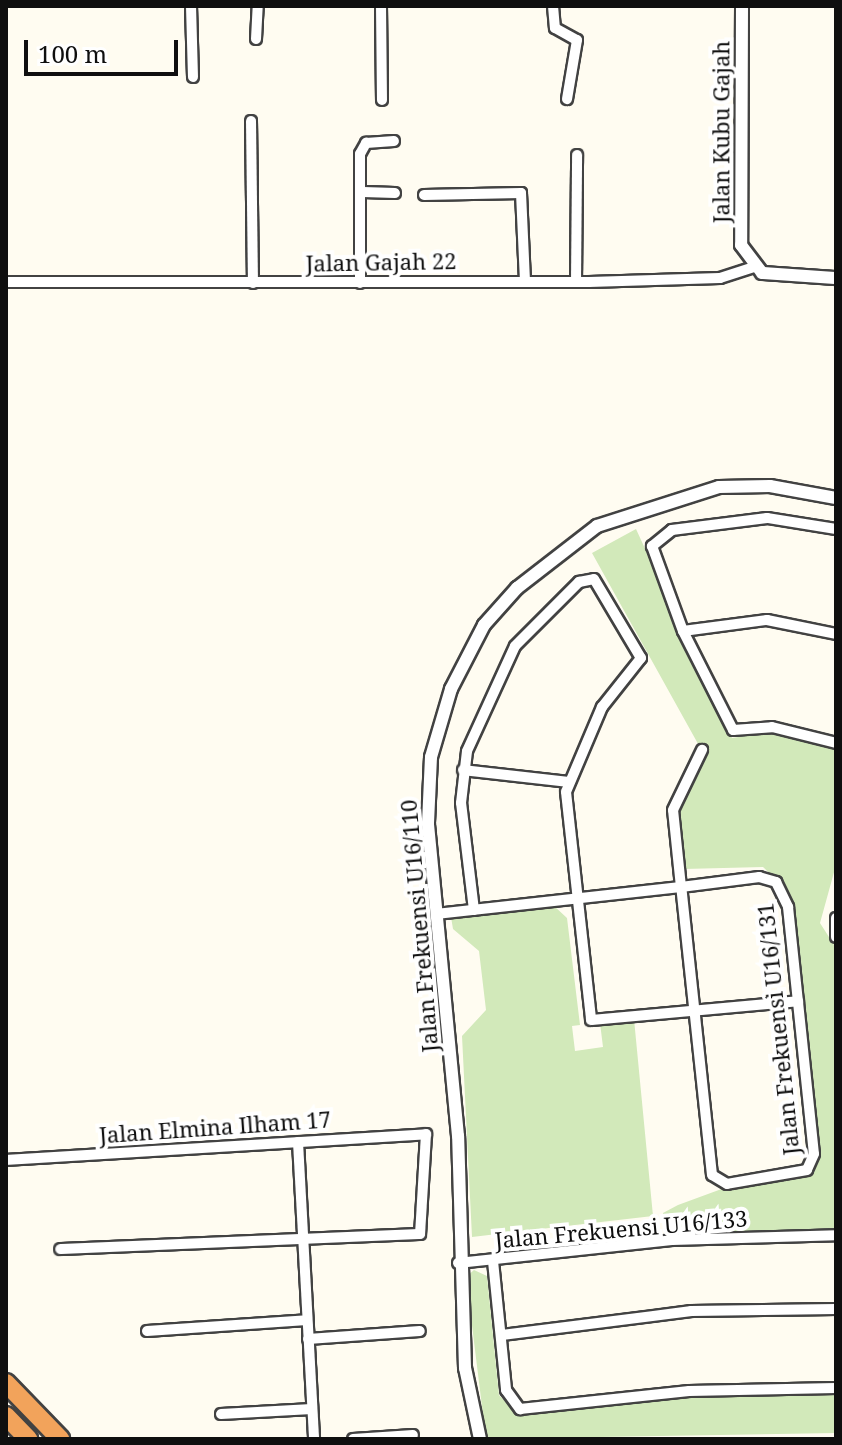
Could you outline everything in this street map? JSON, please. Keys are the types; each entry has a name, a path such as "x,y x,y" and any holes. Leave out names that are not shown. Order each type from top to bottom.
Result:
{"highway":[{"path":"6,1383 60,1439"},
{"path":"6,1416 28,1439"}],"street":[{"path":"191,6 193,77"},
{"path":"256,39 258,6"},
{"path":"381,6 382,100"},
{"path":"553,6 555,28 577,40 567,99"},
{"name":"Jalan Kubu Gajah","path":"742,6 738,217 753,267"},
{"path":"251,121 253,283"},
{"path":"360,283 362,148 394,141"},
{"path":"576,282 577,155"},
{"path":"363,192 395,193"},
{"path":"424,195 521,193 525,281"},
{"path":"753,267 772,275 836,278"},
{"name":"Jalan Gajah 22","path":"6,282 576,282 720,278 753,267"},
{"name":"Jalan Frekuensi U16/110","path":"480,1439 465,1368 458,1263 458,1136 436,914 428,789 437,731 469,649 517,588 597,526 664,499 770,486 836,498"},
{"path":"836,529 767,518 654,538 652,554 683,631 733,730 772,727 836,743"},
{"path":"474,910 463,770 515,646 579,582 594,579 641,658 602,707 568,782 576,899 593,1023 798,1001"},
{"path":"683,631 767,620 836,634"},
{"path":"681,887 674,802 702,750"},
{"path":"463,770 568,782"},
{"name":"Jalan Frekuensi U16/131","path":"436,914 681,887 776,882 786,898 813,1161 800,1173 727,1184 712,1175 681,887"},
{"path":"836,918 836,937"},
{"name":"Jalan Elmina Ilham 17","path":"6,1160 426,1134 420,1234 303,1237"},
{"path":"298,1142 314,1439"},
{"name":"Jalan Frekuensi U16/133","path":"458,1263 672,1240 836,1235"},
{"path":"60,1249 303,1237"},
{"path":"493,1261 506,1390 520,1409 697,1390 836,1388"},
{"path":"502,1335 691,1311 836,1309"},
{"path":"147,1331 307,1320"},
{"path":"308,1339 420,1331"},
{"path":"221,1414 312,1409"},
{"path":"353,1439 413,1435"}],"green space":[{"path":"636,529 732,738 771,732 836,750 836,865 820,923 836,948 836,1229 666,1233 663,1213 678,1205 727,1187 796,1176 813,1156 785,888 763,867 684,869 672,811 702,751 592,553"},
{"path":"553,905 567,918 580,1025 572,1026 575,1051 603,1047 600,1023 634,1019 653,1216 472,1237 462,1036 486,1010 479,951 453,929 451,917"},
{"path":"474,1270 487,1276 499,1395 517,1414 692,1397 836,1395 836,1433 486,1439 466,1277"}]}
